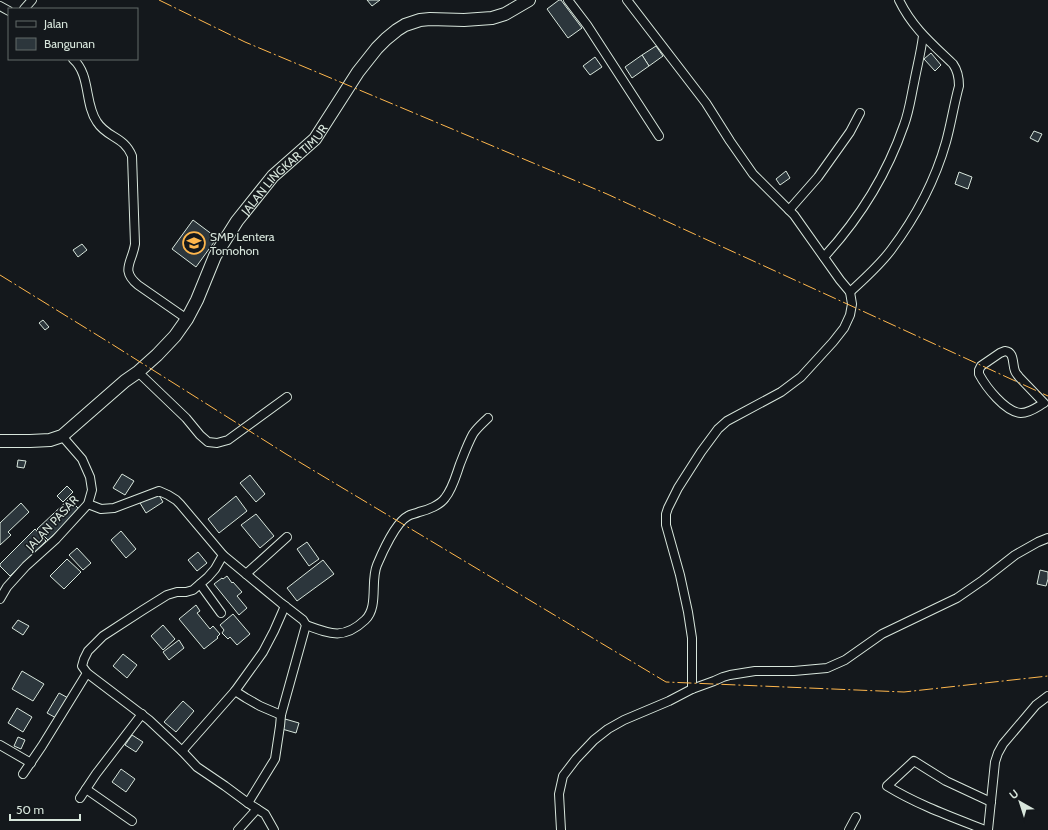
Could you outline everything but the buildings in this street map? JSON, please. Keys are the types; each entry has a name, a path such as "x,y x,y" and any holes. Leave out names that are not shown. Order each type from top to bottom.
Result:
{"main road":[{"name":"JALAN LINGKAR TIMUR","path":"0,440 50,440 62,436 125,381 158,355 183,327 197,300 215,256 237,221 273,176 315,139 358,72 386,39 397,30 420,20 464,20 492,18 505,14 529,0"}],"street":[{"path":"25,8 32,0"},
{"path":"568,0 587,25 659,136"},
{"path":"627,0 706,103 753,174 794,215 850,292 852,304 850,316 844,328 801,377 781,392 722,425 700,452 678,488 668,508 666,514 666,525 680,576 692,638 692,689"},
{"path":"850,292 890,251 917,211 930,186 946,142 959,86 958,72 953,64 923,36 908,17 898,0"},
{"path":"824,257 839,241 870,197 894,150 904,124 910,101 923,36"},
{"path":"73,60 79,65 82,71 90,106 97,122 108,133 124,143 130,150 132,156 135,244 127,271 128,274 138,286 187,319"},
{"path":"789,210 818,178 850,132 860,113"},
{"path":"1008,351 1012,356 1016,373 1036,396 1046,404 1026,412 1020,413 1012,410 1004,405 995,396 978,372 980,368 1000,353 1008,351"},
{"path":"138,372 186,418 208,442 217,443 228,440 287,397"},
{"path":"88,504 101,509 114,508 156,491 162,492 180,504 223,555 303,620 306,625 321,631 340,634 356,628 366,619 373,599 376,568 390,538 397,527 408,516 425,510 444,499 452,487 460,464 474,433 488,418"},
{"name":"JALAN PASAR","path":"0,599 7,587 26,566 56,539 88,504 92,490 90,477 82,459 62,436"},
{"path":"246,574 287,538"},
{"path":"561,830 559,794 564,776 576,759 594,740 608,729 624,720 669,701 692,689 730,675 756,671 794,671 827,668 845,660 882,634 957,598 1015,556 1038,542 1048,538"},
{"path":"223,555 215,569 194,590 167,595 103,636 88,651 82,666 87,673 149,720 197,767 265,814 274,830"},
{"path":"200,584 221,612"},
{"path":"182,751 235,691 263,652 274,632 285,606"},
{"path":"248,803 275,759 281,715 306,625"},
{"path":"23,774 46,740 87,673"},
{"path":"235,691 281,715"},
{"path":"991,802 946,781 914,761 888,786 904,796 930,808 987,830 991,802 995,762 1000,748 1036,705 1048,696"},
{"path":"80,798 142,714"},
{"path":"0,745 31,763"},
{"path":"86,789 132,821"},
{"path":"238,830 257,809"},
{"path":"849,830 856,817"}],"power":[{"path":"159,0 245,42 607,194 1048,396"},
{"path":"0,275 286,454 666,682 904,692 1048,676"}],"place":[{"name":"SMP Lentera Tomohon","path":"194,243"}]}
